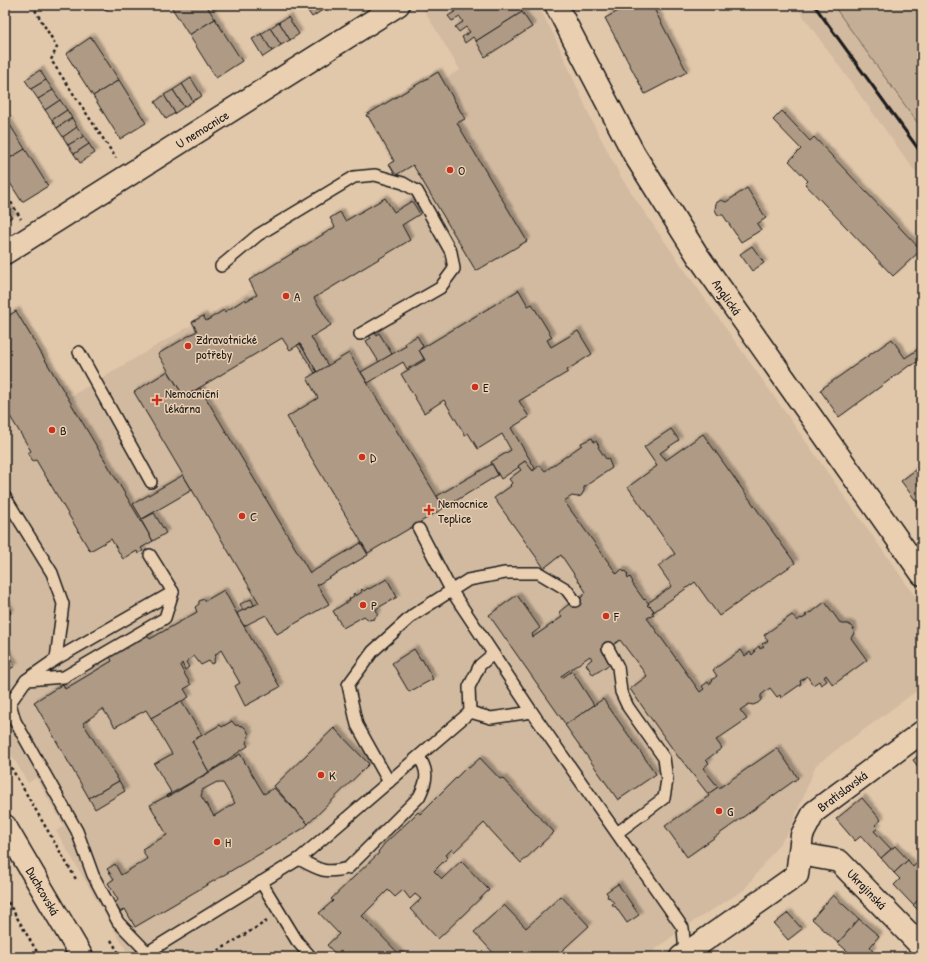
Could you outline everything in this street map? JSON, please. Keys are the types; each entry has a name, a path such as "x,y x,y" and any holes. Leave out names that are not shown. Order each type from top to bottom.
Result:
{"street":[{"name":"Anglická","path":"556,5 634,154 698,256 922,574"},
{"name":"U nemocnice","path":"5,253 391,7"},
{"name":"Bratislavská","path":"683,955 797,875 802,835 814,812 922,732"},
{"name":"Duchcovská","path":"5,826 82,957"},
{"name":"Ukrajinská","path":"800,854 839,861 922,947"}],"lane":[{"path":"221,266 258,235 354,177 375,175 403,183 417,191 451,252 454,269 440,288 360,334"},
{"path":"79,352 151,482"},
{"path":"5,497 52,573 63,604 56,659"},
{"path":"419,529 451,590 493,654 683,928 683,955"},
{"path":"26,680 64,677 165,618 173,592 150,555"},
{"path":"390,782 357,725 348,685 373,651 413,615 468,580 505,573 539,572 566,589 575,601"},
{"path":"173,592 56,659 26,680 10,703 15,721 77,831 93,875 118,922 144,955 299,859 470,712"},
{"path":"608,648 618,667 621,692 628,708 664,758 667,780 664,798 617,833"},
{"path":"470,712 469,687 480,665 493,654"},
{"path":"470,712 491,718 532,712"},
{"path":"299,859 317,869 334,872 348,868 419,797 426,783 424,765 419,757"},
{"path":"262,882 297,941 311,957"}],"path":[{"path":"32,5 58,47 51,60 128,176"},
{"path":"5,192 31,236"},
{"path":"5,757 65,862"},
{"path":"5,897 40,957"},
{"path":"208,957 269,921 280,912"}],"shaded area":[{"name":"Nemocnice Teplice","path":"421,5 538,5 554,35 592,121 621,177 653,225 922,606 922,687 816,765 790,830 744,890 683,928 646,957 130,957 56,831 64,826 36,778 28,783 5,744 5,318 16,311 71,396 410,196 365,113 437,69 444,79 460,70"},
{"path":"795,5 833,5 922,129 922,181"},
{"path":"833,5 922,5 922,129"}],"building":[{"path":"102,5 113,5 105,10"},
{"path":"170,5 206,5 215,19 189,35"},
{"path":"304,5 330,5 312,17"},
{"path":"458,5 517,5 522,12 476,41 473,37 465,43 462,37 470,32 466,27 459,32 455,27 463,22 460,17 452,21 448,16 456,11 454,7"},
{"path":"630,5 652,5 687,72 645,94 605,18"},
{"path":"522,12 532,27 485,57 476,41"},
{"path":"288,17 299,34 290,40 279,22"},
{"path":"215,19 242,61 216,78 189,35"},
{"path":"279,22 290,40 281,45 270,28"},
{"path":"270,28 281,45 272,51 261,34"},
{"path":"261,34 272,51 263,57 252,39"},
{"path":"91,37 119,80 93,96 66,54"},
{"path":"40,70 46,80 31,89 25,80"},
{"name":"O","path":"438,72 465,119 457,123 527,241 476,271 413,165 396,175 389,164 394,161 366,115"},
{"path":"191,78 202,96 193,101 182,84"},
{"path":"46,80 53,90 38,99 31,89"},
{"path":"119,80 146,123 120,139 93,96"},
{"path":"182,84 193,101 184,107 173,90"},
{"path":"53,90 60,100 45,110 38,99"},
{"path":"173,90 184,107 175,113 164,95"},
{"path":"164,95 175,113 166,119 155,102"},
{"path":"60,100 67,110 52,120 45,110"},
{"path":"67,110 72,118 57,128 52,120"},
{"path":"782,111 810,141 814,137 921,250 893,276 805,184 808,181 789,161 801,149 773,120"},
{"path":"5,117 25,149 5,161"},
{"path":"72,118 77,127 63,137 57,128"},
{"path":"77,127 84,136 68,145 63,137"},
{"path":"84,136 89,144 74,154 68,145"},
{"path":"89,144 95,153 80,163 74,154"},
{"path":"25,149 48,186 22,202 5,175 5,161"},
{"path":"747,188 766,218 757,224 761,230 741,242 723,215 718,215 715,210 716,203 721,200 726,202"},
{"name":"A","path":"385,198 394,212 412,201 420,214 402,225 410,240 314,298 331,325 311,337 328,366 317,372 300,344 290,350 282,338 184,397 158,354 197,331 192,322 203,316 206,321 224,310 225,312 245,299 246,301 257,295 249,280 335,227 330,218 340,212 345,221"},
{"path":"5,204 12,217 5,221"},
{"path":"752,246 764,263 752,271 740,254"},
{"name":"E","path":"519,290 528,306 532,304 552,337 547,340 551,347 578,331 592,354 567,370 568,372 519,401 529,417 511,428 535,468 533,471 525,461 501,479 491,462 511,450 502,434 478,449 468,433 465,435 444,400 424,413 401,374 425,360 419,350"},
{"name":"B","path":"16,311 153,541 141,548 143,551 138,554 137,551 123,559 111,539 90,551 36,460 33,461 28,453 31,451 5,408 5,318"},
{"path":"375,333 376,335 379,333 392,354 379,362 366,341 371,338 369,336"},
{"path":"417,336 423,346 419,350 424,359 407,369 403,362 368,383 361,372 406,346 405,343"},
{"path":"892,339 905,358 920,348 922,351 922,359 911,366 910,365 839,417 820,390"},
{"path":"300,344 317,372 315,373 297,345"},
{"name":"D","path":"349,353 444,508 368,553 287,417 318,398 307,378"},
{"name":"C","path":"168,371 184,397 200,388 310,573 361,543 368,555 317,585 329,604 277,634 266,615 244,626 239,618 237,613 259,603 134,392"},
{"path":"671,429 679,440 660,453 666,460 703,434 795,563 719,616 695,582 652,613 654,611 647,605 672,586 658,566 675,554 628,487 657,466 644,447"},
{"name":"F","path":"592,438 594,442 596,441 606,459 608,458 612,468 584,487 584,491 581,496 572,496 564,501 617,574 622,569 628,575 628,579 630,577 633,582 632,583 644,600 645,599 649,604 647,605 654,611 652,612 654,615 647,618 700,692 704,689 702,686 708,682 709,684 717,676 713,670 741,650 745,656 750,652 752,655 755,652 754,650 759,646 760,649 764,646 762,644 768,641 764,635 792,615 797,621 807,616 805,615 810,612 811,613 825,602 841,624 848,624 853,627 854,633 851,638 867,660 833,685 826,675 824,677 827,681 821,685 819,681 813,685 807,676 800,681 801,684 781,698 780,695 777,697 770,688 761,695 761,700 758,703 753,705 749,704 740,710 747,719 716,740 722,748 706,760 709,763 703,768 718,787 708,794 679,758 630,689 647,676 620,640 603,652 610,664 593,675 586,664 592,659 590,656 561,676 562,678 572,671 594,705 566,725 489,615 517,595 540,628 532,634 533,637 562,617 559,612 569,604 580,599 586,592 561,555 544,568 494,498 511,486 510,485 512,483 509,479 521,470 518,466 525,461 533,471 540,465 545,471 582,445 581,443"},
{"path":"492,464 498,475 444,508 437,496"},
{"path":"922,465 922,509 901,481"},
{"path":"183,475 192,490 142,519 133,504"},
{"path":"154,513 166,533 153,541 141,520"},
{"name":"P","path":"387,579 397,597 376,609 378,614 374,619 369,620 364,616 343,628 333,611 350,600 349,599 354,596 354,593 356,596 362,592 362,589 364,591 368,588 369,589"},
{"path":"224,590 280,687 245,706 235,686 240,683 221,650 216,654 214,660 215,662 211,664 209,661 201,665 194,656 186,662 189,667 185,670 182,663 180,666 191,685 184,689 189,697 151,718 146,710 115,727 103,709 83,723 119,781 89,798 34,702 63,684 65,689 112,661 110,656 146,634 150,639 197,612 195,607 199,604 199,601 204,599 205,601"},
{"path":"251,599 254,605 243,610 240,604"},
{"path":"5,603 11,613 5,617"},
{"path":"414,649 421,660 422,659 433,679 409,692 392,663"},
{"path":"5,651 15,666 5,672"},
{"path":"603,699 656,774 618,800 565,725"},
{"path":"181,701 202,735 192,741 209,772 167,796 171,792 154,764 172,754 151,718"},
{"path":"232,721 235,725 243,726 247,730 249,735 246,743 248,746 209,772 192,741 220,725 222,727"},
{"name":"K","path":"334,728 369,764 308,824 274,786"},
{"name":"G","path":"777,748 798,778 687,857 665,826 709,796 708,794 718,787 719,788"},
{"path":"922,753 922,772 913,760"},
{"name":"H","path":"240,754 264,794 274,788 308,824 304,828 135,927 125,909 120,912 114,904 118,900 108,883 114,879 107,869 115,864 121,875 147,859 142,849 167,835 150,805 167,796 168,797","holes":["217,782 223,783 235,803 214,816 201,796 202,790"]},
{"path":"480,758 500,779 502,778 554,832 521,863 484,823 454,852 452,849 446,855 448,857 434,871 442,879 461,861 489,890 438,939 410,909 421,899 415,894 410,899 403,890 395,897 388,890 362,916 402,957 338,957 327,945 339,934 319,913 333,901 331,899 379,853 378,852 384,844 418,812 420,814 467,767 469,768"},
{"path":"119,781 125,791 95,809 89,798"},
{"path":"862,798 881,820 875,825 878,828 874,831 891,849 881,858 861,836 855,841 836,819"},
{"path":"895,846 908,860 894,873 881,858"},
{"path":"908,860 913,867 919,861 922,864 922,897 913,905 894,885 900,879 894,873"},
{"path":"618,884 639,915 627,923 615,906 614,907 612,904 614,903 609,897 608,898 606,892"},
{"path":"833,895 859,919 838,943 812,919"},
{"path":"561,896 589,926 555,957 497,957 474,932 504,905 526,928"},
{"path":"922,897 922,914 913,905"},
{"path":"788,913 802,929 788,940 774,924"},
{"path":"859,919 879,936 870,947 873,950 867,956 864,953 860,957 854,957 838,943"}],"railway":[{"path":"814,5 922,154"}],"place":[{"name":"O","path":"450,170"},
{"name":"A","path":"286,296"},
{"name":"Zdravotnické potřeby","path":"188,346"},
{"name":"E","path":"475,387"},
{"name":"Nemocniční lékárna","path":"157,400"},
{"name":"B","path":"52,430"},
{"name":"D","path":"362,457"},
{"name":"Nemocnice Teplice","path":"429,510"},
{"name":"C","path":"242,516"},
{"name":"P","path":"363,605"},
{"name":"F","path":"606,616"},
{"name":"K","path":"321,775"},
{"name":"G","path":"719,811"},
{"name":"H","path":"217,842"}]}
